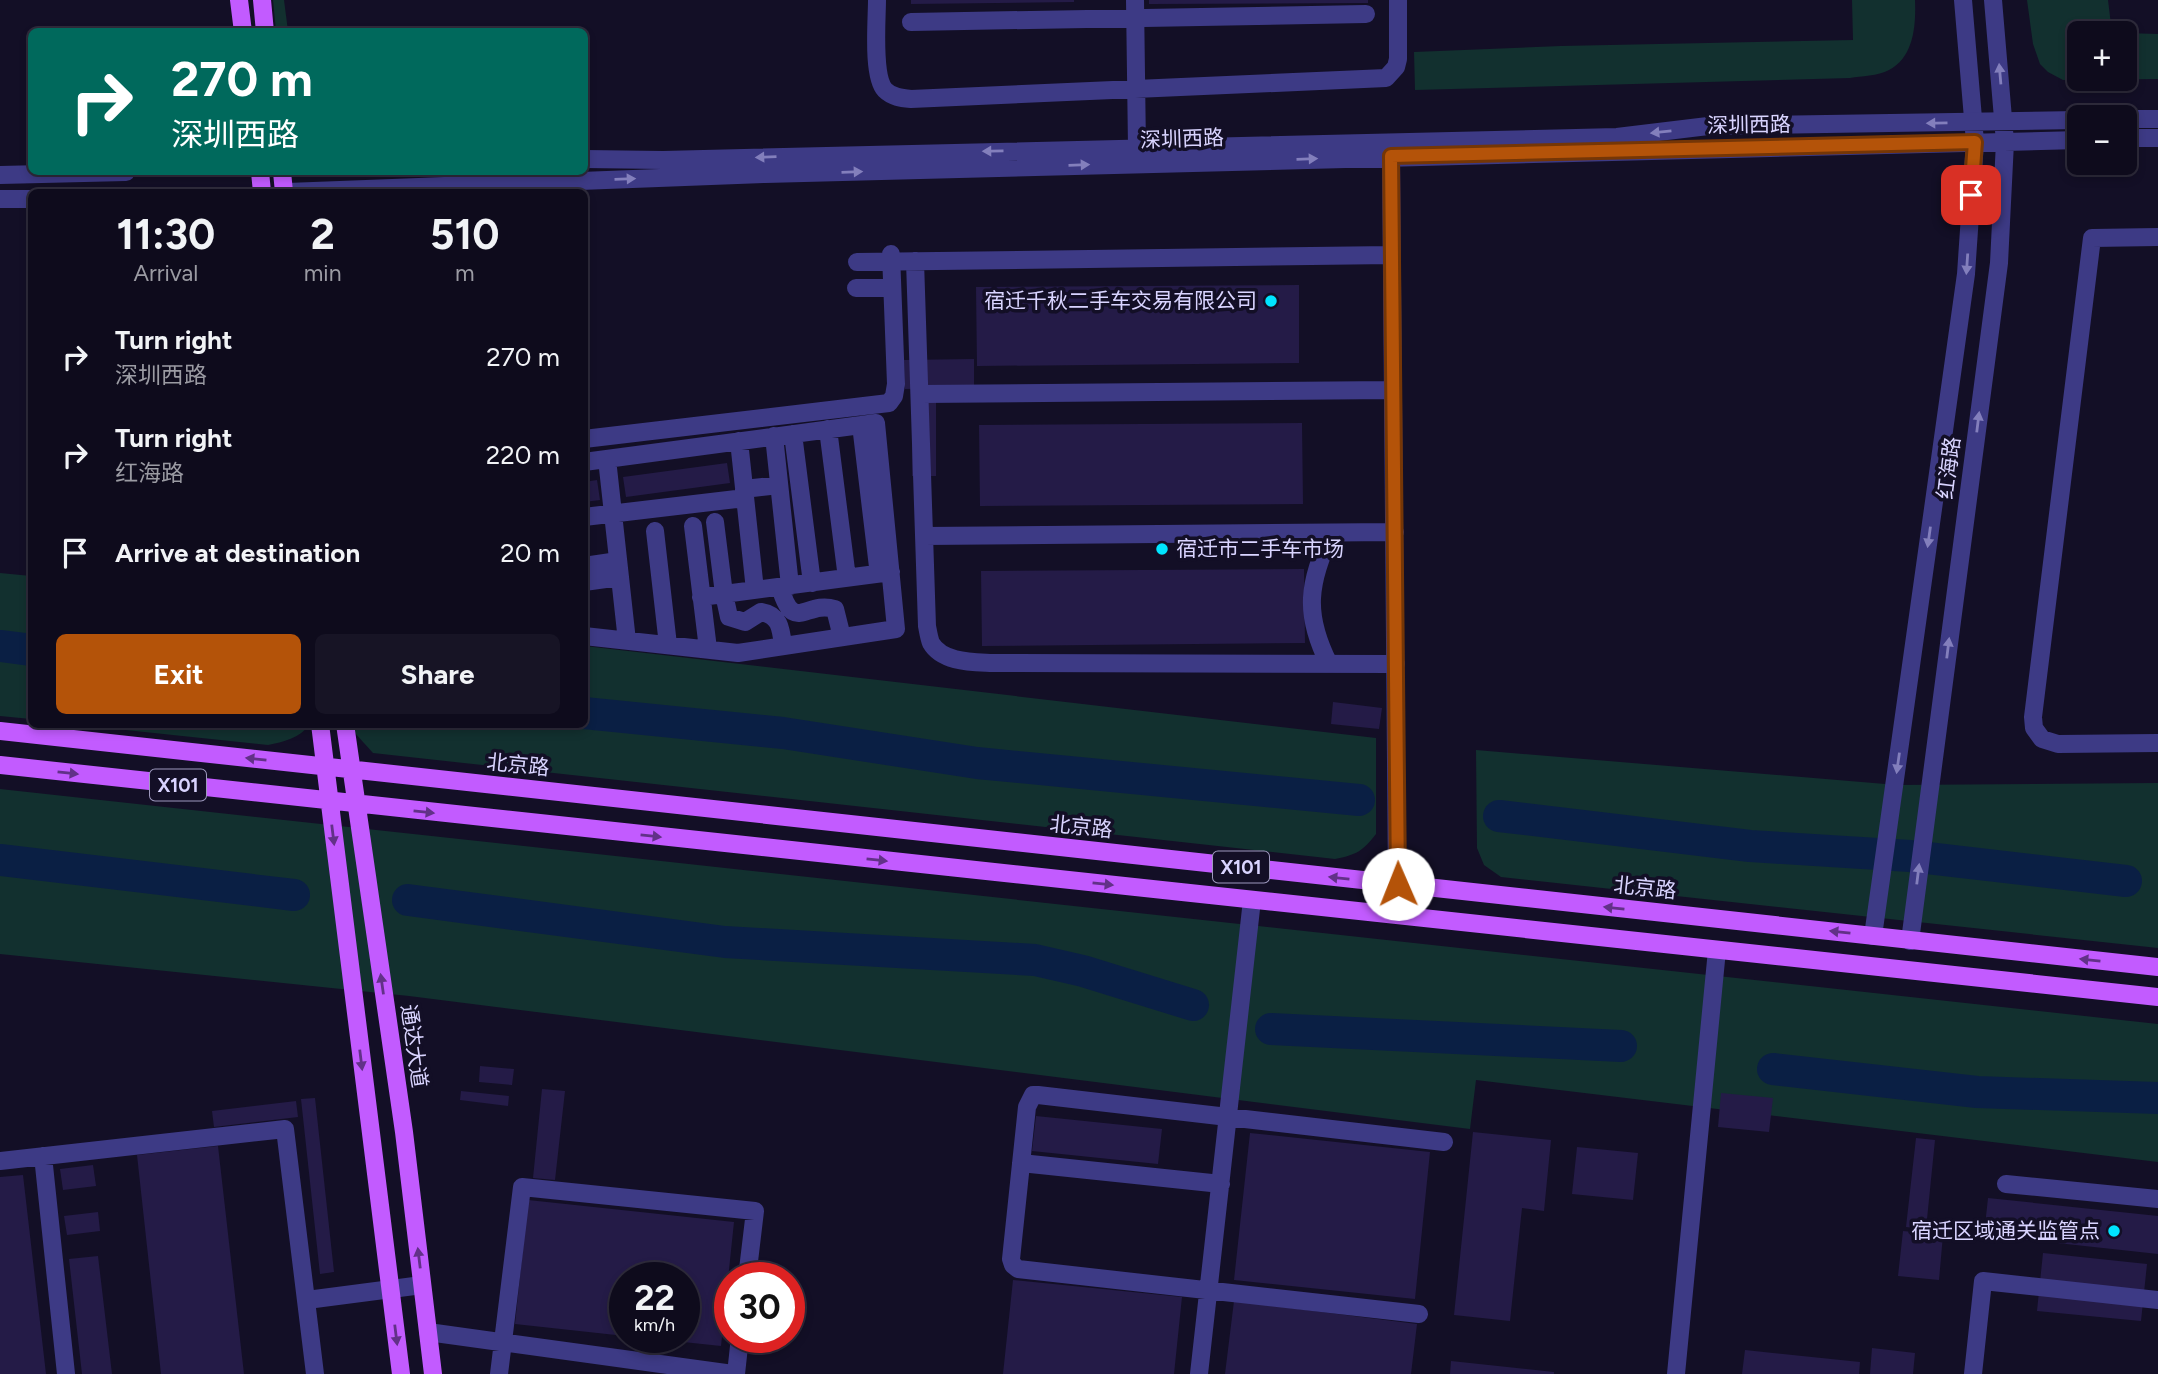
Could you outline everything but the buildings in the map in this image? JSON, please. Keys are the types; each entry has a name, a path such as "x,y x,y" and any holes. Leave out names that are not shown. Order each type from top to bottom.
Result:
{"main road":[{"path":"239,0 242,28"},
{"path":"262,0 265,28"},
{"path":"320,728 401,1374"},
{"name":"通达大道","path":"346,728 404,1132 433,1374"},
{"name":"北京路","path":"0,731 2158,967"},
{"name":"X101","path":"0,765 2158,997"}],"street":[{"path":"877,0 878,76 883,88 895,96 911,99 1386,78 1396,67 1398,59 1398,0"},
{"path":"1135,0 1137,148"},
{"name":"红海路","path":"1873,936 1966,274 1975,142 1963,0"},
{"name":"红海路","path":"1910,941 1999,263 2005,142 1993,0"},
{"path":"911,22 1366,14"},
{"path":"2137,119 2158,118"},
{"name":"深圳西路","path":"588,159 663,160 1617,137 1708,127 2067,120"},
{"path":"2137,138 2158,138"},
{"name":"深圳西路","path":"366,189 765,174 1391,156 2067,140"},
{"path":"1391,156 1398,884"},
{"path":"0,175 28,174"},
{"path":"0,199 28,199"},
{"path":"2158,237 2092,238 2033,718 2036,734 2042,740 2058,744 2158,743"},
{"path":"857,262 891,258 915,261 1392,255"},
{"path":"588,439 889,403 894,396 896,384 891,258"},
{"path":"915,261 927,626 932,643 943,654 962,661 990,663 1396,664"},
{"path":"856,288 892,288"},
{"path":"920,394 1393,390"},
{"path":"588,461 876,423 885,573 896,629 738,653 588,636"},
{"path":"828,429 847,578"},
{"path":"793,434 812,583"},
{"path":"774,436 789,610 797,615 807,614 816,607 835,609 842,637"},
{"path":"738,441 755,590"},
{"path":"607,459 627,641"},
{"path":"588,517 745,493 779,485"},
{"path":"715,522 729,617 745,622 761,612 775,617 780,625 783,646"},
{"path":"693,526 708,649"},
{"path":"655,531 668,645"},
{"path":"925,536 1395,532"},
{"path":"1329,664 1317,640 1312,605 1316,570 1331,533"},
{"path":"588,566 619,569"},
{"path":"588,581 619,569"},
{"path":"701,597 885,573"},
{"path":"1199,1374 1252,900"},
{"path":"1676,1374 1717,950"},
{"path":"1419,1314 1017,1269 1011,1258 1027,1107 1034,1095 1444,1142"},
{"path":"0,1161 285,1129 315,1374"},
{"path":"43,1156 66,1374"},
{"path":"1021,1163 1220,1184"},
{"path":"2006,1184 2158,1199"},
{"path":"499,1374 522,1187 755,1211 749,1262"},
{"path":"1973,1374 1983,1281 2158,1300"},
{"path":"307,1300 422,1285"},
{"path":"428,1332 735,1374 738,1353"}],"green space":[{"path":"273,0 284,0 288,28 276,28"},
{"path":"1852,0 1915,0 1912,40 1904,57 1885,72 1850,78 1415,90 1414,52 1853,40"},
{"path":"2027,0 2108,0 2111,21 2067,21 2067,80 2048,72 2040,64 2033,44"},
{"path":"2137,33 2158,34 2158,79 2137,79"},
{"path":"0,573 28,576 28,719 0,716"},
{"path":"588,646 1376,738 1376,834 1358,851 1335,859 373,753 353,728 588,728"},
{"path":"106,728 306,728 285,741 268,745"},
{"path":"1476,750 1897,785 2158,783 2158,948 1501,877 1484,865 1477,848"},
{"path":"0,789 2158,1024 2158,1162 1476,1080 1470,1129 409,996 0,954"}],"waterway":[{"path":"0,646 28,650"},
{"path":"588,713 783,733 977,763 1359,800"},
{"path":"1499,816 1750,846 1910,856 2126,881"},
{"path":"0,860 294,895"},
{"path":"408,900 725,942 1035,960 1083,971 1193,1005"},
{"path":"1271,1029 1621,1046"},
{"path":"1773,1069 1977,1092 2158,1098"}],"place":[{"name":"宿迁千秋二手车交易有限公司","path":"1271,301"},
{"name":"宿迁市二手车市场","path":"1162,549"},
{"name":"宿迁区域通关监管点","path":"2114,1231"}],"route":[{"path":"1398,884 1391,156 1975,142 1971,195"}]}
